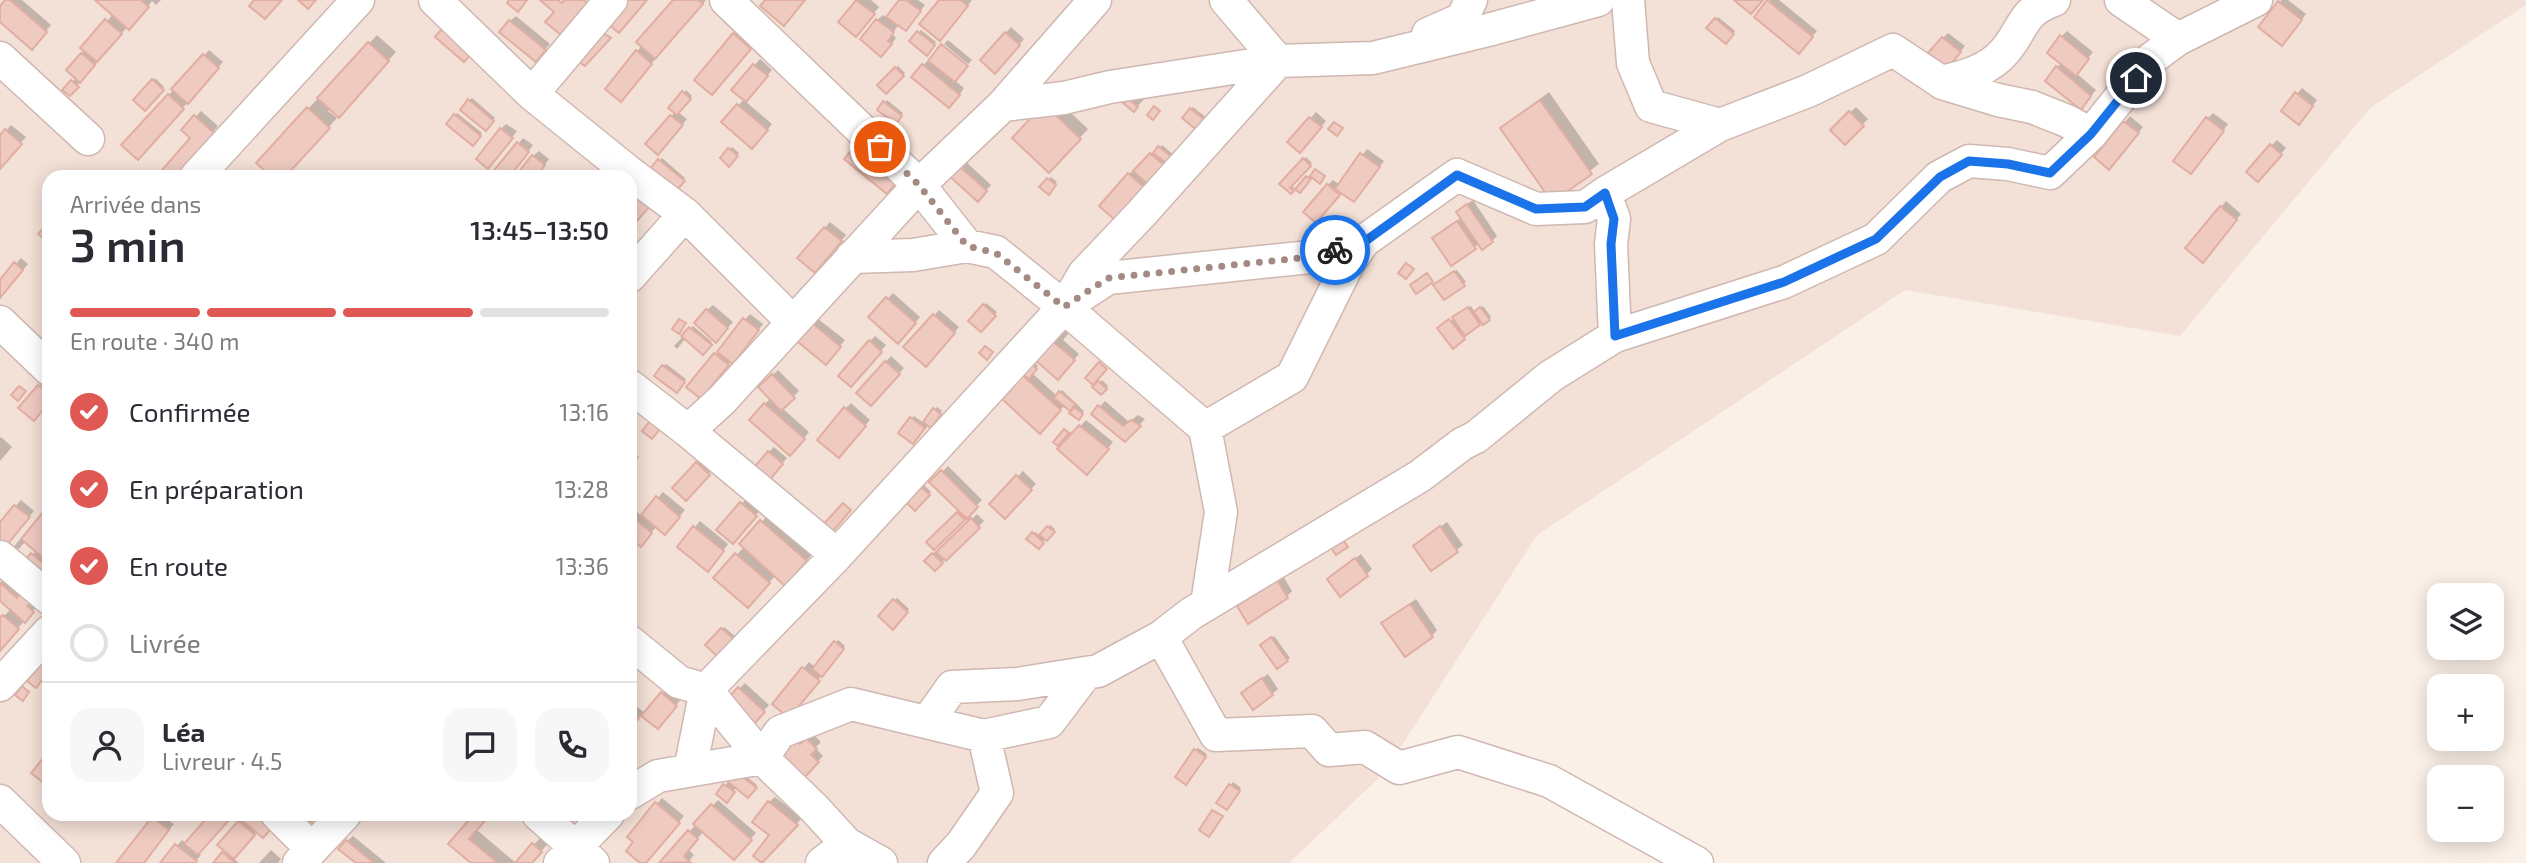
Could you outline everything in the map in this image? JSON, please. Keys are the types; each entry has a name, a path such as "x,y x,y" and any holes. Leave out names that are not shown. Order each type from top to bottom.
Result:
{"street":[{"path":"202,170 358,0"},
{"path":"435,0 532,94 626,170"},
{"path":"532,94 611,0"},
{"path":"726,0 919,185 967,246"},
{"path":"688,431 722,400 919,185 1003,105 1095,0"},
{"path":"1226,0 1278,61"},
{"path":"1373,58 1462,19 1471,0"},
{"path":"1003,105 1064,98 1110,87 1278,61 1373,58 1598,0"},
{"path":"1628,0 1633,63 1651,106 1720,125"},
{"path":"1941,82 1973,75 2004,52 2035,7 2054,0"},
{"path":"2121,0 2178,39"},
{"path":"928,721 952,687 1018,684 1098,671 1161,637 1207,604 1420,475 1476,437 1551,376 1615,336 1784,282 1876,239 1940,177 1969,161 2008,164 2050,173 2091,134 2151,59 2178,39 2256,0"},
{"path":"1205,428 1292,377 1348,264 1364,242 1457,175 1536,209 1585,207 1720,125 1808,91 1893,50 1941,82 1998,100 2032,107 2091,134"},
{"path":"0,58 88,139"},
{"path":"690,770 706,690 837,555 1064,307 1083,274 1141,215 1278,61"},
{"path":"637,178 685,214 792,321"},
{"path":"1605,193 1614,219 1611,244 1615,336"},
{"path":"637,268 685,214"},
{"path":"1064,307 1108,278 1310,257 1364,242"},
{"path":"852,257 913,255 967,246 996,253 1064,307 1205,428 1220,512 1207,604"},
{"path":"0,322 42,354"},
{"path":"637,391 837,555"},
{"path":"0,557 42,592"},
{"path":"1161,637 1216,735 1312,731 1329,750 1365,747 1399,768 1458,752 1549,781 1697,863"},
{"path":"0,685 42,640"},
{"path":"637,648 679,682 706,690 762,758 847,844 881,863"},
{"path":"637,789 658,776 762,758 780,732 852,704 984,736 1049,722 1086,673"},
{"path":"944,863 961,845 997,793 984,736"},
{"path":"0,801 32,835 64,863"},
{"path":"282,821 306,856 338,821"},
{"path":"544,821 576,857 603,821"},
{"path":"822,863 847,844"}],"shaded area":[{"path":"0,0 2526,0 2526,5 2371,107 2180,336 1905,290 1537,535 1384,773 1289,863 0,863"}],"building":[{"path":"5,0 10,0 47,32 32,50 0,22 0,6"},
{"path":"95,0 141,0 149,7 129,30"},
{"path":"254,0 282,0 265,19 249,6"},
{"path":"298,0 316,0 308,9"},
{"path":"509,0 527,0 518,12 507,3"},
{"path":"540,0 558,0 562,3 564,0 584,0 587,3 561,35 545,22 554,12"},
{"path":"627,0 647,0 619,33 607,23"},
{"path":"673,0 698,0 703,4 655,59 636,42"},
{"path":"765,0 805,0 784,26 760,6"},
{"path":"856,0 875,14 856,37 838,22"},
{"path":"899,0 906,0 921,11 906,31 886,17"},
{"path":"939,0 961,0 968,6 940,41 919,24"},
{"path":"1734,0 1763,0 1751,14"},
{"path":"1767,0 1813,37 1799,54 1754,17"},
{"path":"2278,1 2302,20 2282,46 2258,27"},
{"path":"1715,18 1734,34 1726,44 1706,28"},
{"path":"105,19 122,34 97,62 80,48"},
{"path":"876,19 894,32 888,41 892,44 881,57 860,39"},
{"path":"509,20 546,50 536,62 499,32"},
{"path":"445,25 475,50 464,62 435,37"},
{"path":"917,31 935,45 927,56 909,41"},
{"path":"602,32 611,38 585,66 579,62"},
{"path":"1005,32 1020,45 995,74 980,60"},
{"path":"733,33 751,49 712,95 694,80"},
{"path":"2060,35 2089,59 2076,76 2047,53"},
{"path":"1942,37 1961,52 1947,69 1928,53"},
{"path":"368,42 389,61 339,118 317,98"},
{"path":"941,44 968,66 955,82 928,61"},
{"path":"636,50 652,64 621,102 605,89"},
{"path":"81,53 95,65 80,83 66,70"},
{"path":"203,54 219,68 188,104 171,89"},
{"path":"753,64 768,76 746,102 731,90"},
{"path":"922,64 960,95 949,108 911,77"},
{"path":"2056,66 2091,96 2081,110 2045,81"},
{"path":"895,67 904,76 886,94 877,85"},
{"path":"152,79 164,90 145,111 133,100"},
{"path":"71,80 79,87 70,96 62,90"},
{"path":"682,91 691,99 677,115 668,108"},
{"path":"2295,92 2313,106 2299,125 2281,111"},
{"path":"168,94 184,109 138,160 121,145"},
{"path":"1126,97 1138,107 1134,112 1122,102"},
{"path":"468,99 494,121 486,131 460,110"},
{"path":"1540,100 1592,174 1552,202 1500,128"},
{"path":"883,101 902,116 896,124 877,110"},
{"path":"737,104 768,130 752,149 721,122"},
{"path":"1044,104 1081,139 1049,173 1012,138"},
{"path":"1154,106 1160,111 1153,120 1147,115"},
{"path":"307,107 330,128 291,170 264,170 256,163"},
{"path":"1190,108 1206,121 1198,131 1182,118"},
{"path":"1849,111 1864,126 1845,145 1830,130"},
{"path":"454,114 481,136 473,146 446,124"},
{"path":"194,115 214,133 181,170 162,170 190,138 181,130"},
{"path":"670,115 683,125 658,155 645,144"},
{"path":"1309,117 1322,127 1300,153 1287,142"},
{"path":"2206,117 2224,131 2191,174 2173,161"},
{"path":"2123,121 2139,133 2109,170 2094,157"},
{"path":"1334,122 1343,128 1337,136 1328,129"},
{"path":"500,128 513,138 488,169 476,159"},
{"path":"5,129 22,144 0,169 0,135"},
{"path":"517,142 529,152 515,170 494,170"},
{"path":"2270,144 2282,155 2258,182 2246,172"},
{"path":"855,146 898,180 887,194 844,159"},
{"path":"1158,146 1174,159 1169,165 1153,153"},
{"path":"728,148 738,156 729,167 720,158"},
{"path":"1150,153 1166,167 1150,186 1133,171"},
{"path":"1360,153 1380,167 1354,202 1335,189"},
{"path":"532,155 545,165 541,170 520,170"},
{"path":"1303,158 1311,166 1290,188 1294,191 1291,194 1279,184"},
{"path":"658,159 685,181 676,191 650,169"},
{"path":"956,163 987,191 978,202 947,174"},
{"path":"1315,169 1325,176 1320,184 1310,176"},
{"path":"1128,173 1144,187 1115,220 1099,206"},
{"path":"1306,176 1311,179 1300,193 1295,189"},
{"path":"1047,178 1056,185 1049,195 1039,187"},
{"path":"1327,184 1340,195 1316,223 1303,212"},
{"path":"637,198 650,206 637,221"},
{"path":"1467,204 1493,242 1482,250 1456,212"},
{"path":"2220,206 2237,220 2203,263 2185,248"},
{"path":"1457,221 1476,249 1451,266 1432,238"},
{"path":"824,227 842,241 815,273 797,258"},
{"path":"14,262 23,270 0,298 0,280"},
{"path":"1406,263 1414,269 1406,279 1398,273"},
{"path":"1454,271 1465,286 1444,300 1433,285"},
{"path":"1427,273 1433,282 1416,294 1410,285"},
{"path":"886,297 916,323 898,344 868,317"},
{"path":"983,304 996,316 981,332 968,321"},
{"path":"1468,307 1480,325 1465,336 1452,317"},
{"path":"1480,307 1490,320 1483,325 1474,312"},
{"path":"706,309 728,328 716,343 694,323"},
{"path":"933,314 955,333 926,367 903,347"},
{"path":"743,318 759,330 733,364 717,352"},
{"path":"679,319 686,323 679,334 672,329"},
{"path":"1449,319 1465,339 1453,349 1437,328"},
{"path":"812,323 841,347 826,365 797,341"},
{"path":"689,327 712,345 703,355 681,336"},
{"path":"869,340 882,352 851,387 838,376"},
{"path":"1051,340 1075,360 1058,380 1034,359"},
{"path":"985,346 993,352 987,360 979,353"},
{"path":"714,353 729,365 701,399 686,387"},
{"path":"885,361 900,374 871,406 856,393"},
{"path":"1099,362 1107,369 1093,385 1085,378"},
{"path":"1030,363 1037,369 1029,379 1022,373"},
{"path":"662,365 685,382 677,393 654,376"},
{"path":"772,374 795,398 781,411 758,387"},
{"path":"1021,374 1061,410 1040,434 1000,397"},
{"path":"1098,381 1107,389 1101,395 1092,387"},
{"path":"38,385 42,388 42,411 34,421 18,408"},
{"path":"19,386 26,391 18,401 11,395"},
{"path":"1059,391 1075,404 1070,411 1054,398"},
{"path":"764,403 805,439 790,456 749,420"},
{"path":"1098,405 1123,426 1131,420 1141,426 1125,442 1091,414"},
{"path":"844,407 866,426 839,458 817,440"},
{"path":"1074,407 1083,414 1079,420 1069,413"},
{"path":"933,408 941,414 931,428 923,422"},
{"path":"910,417 925,428 913,444 898,433"},
{"path":"650,421 660,429 652,439 642,431"},
{"path":"1079,425 1109,449 1087,475 1057,449"},
{"path":"1064,429 1069,433 1058,446 1053,442"},
{"path":"768,451 783,464 767,483 752,470"},
{"path":"696,462 710,475 686,501 672,488"},
{"path":"941,470 978,507 967,519 929,482"},
{"path":"1016,475 1032,490 1005,519 989,504"},
{"path":"920,486 930,495 915,511 906,502"},
{"path":"656,496 680,517 665,535 641,515"},
{"path":"740,502 757,516 733,544 716,530"},
{"path":"843,503 851,510 827,538 818,530"},
{"path":"14,505 30,517 7,545 0,540 0,522"},
{"path":"957,512 965,520 934,550 926,542"},
{"path":"42,514 42,557 21,539"},
{"path":"971,518 980,528 946,561 936,552"},
{"path":"760,520 807,561 785,586 739,544"},
{"path":"637,521 652,533 641,547 637,544"},
{"path":"693,526 724,551 708,572 677,547"},
{"path":"1047,526 1055,532 1047,541 1039,535"},
{"path":"1440,526 1458,552 1431,571 1413,546"},
{"path":"1032,532 1044,543 1039,549 1026,539"},
{"path":"1341,537 1348,547 1336,555 1329,545"},
{"path":"31,553 42,562 42,581 22,564"},
{"path":"735,553 770,583 748,608 713,578"},
{"path":"932,553 943,563 935,571 924,561"},
{"path":"1355,558 1368,576 1340,597 1327,579"},
{"path":"1277,580 1288,598 1248,624 1237,606"},
{"path":"0,583 17,598 21,593 31,601 27,606 34,612 25,623 0,601"},
{"path":"893,599 908,612 893,630 878,616"},
{"path":"1410,604 1433,637 1405,657 1381,623"},
{"path":"3,615 19,629 0,651 0,617"},
{"path":"721,628 735,640 719,658 705,645"},
{"path":"1271,637 1288,661 1277,669 1260,645"},
{"path":"834,641 844,649 822,677 812,669"},
{"path":"42,662 42,680 36,688 27,681"},
{"path":"802,667 820,681 789,718 772,704"},
{"path":"1262,678 1273,695 1253,710 1241,693"},
{"path":"22,686 29,692 23,701 15,695"},
{"path":"738,687 765,712 755,723 729,697"},
{"path":"661,692 677,706 658,729 641,716"},
{"path":"789,734 800,744 806,738 817,749 811,755 819,762 803,779 774,751"},
{"path":"1194,749 1206,757 1186,785 1175,777"},
{"path":"42,760 42,782 31,773"},
{"path":"735,771 757,788 748,798 727,781"},
{"path":"723,784 735,792 727,803 716,794"},
{"path":"1229,784 1240,791 1227,810 1216,803"},
{"path":"768,801 798,825 762,863 753,856 769,835 752,822"},
{"path":"655,802 680,823 646,863 640,863 626,851 633,842 627,837"},
{"path":"711,804 752,840 734,860 693,824"},
{"path":"1212,810 1223,816 1209,837 1199,830"},
{"path":"149,821 157,821 169,830 144,863 116,863"},
{"path":"204,821 228,821 198,855 184,844"},
{"path":"238,821 255,835 234,859 217,845"},
{"path":"243,821 262,821 271,829 263,838"},
{"path":"468,821 485,821 469,839 498,863 471,863 448,844"},
{"path":"688,830 698,839 684,856 690,862 659,863"},
{"path":"346,840 374,863 356,863 338,849"},
{"path":"532,843 542,852 532,863 515,863"},
{"path":"175,844 197,861 160,863"},
{"path":"222,852 235,863 213,863"}],"way so far":[{"path":"880,147 919,185 967,246 996,253 1064,307 1108,278 1310,257 1335,250"}],"route":[{"path":"1335,250 1364,242 1457,175 1536,209 1585,207 1605,193 1614,219 1611,244 1615,336 1784,282 1876,239 1940,177 1969,161 2008,164 2050,173 2091,134 2136,78"}]}
